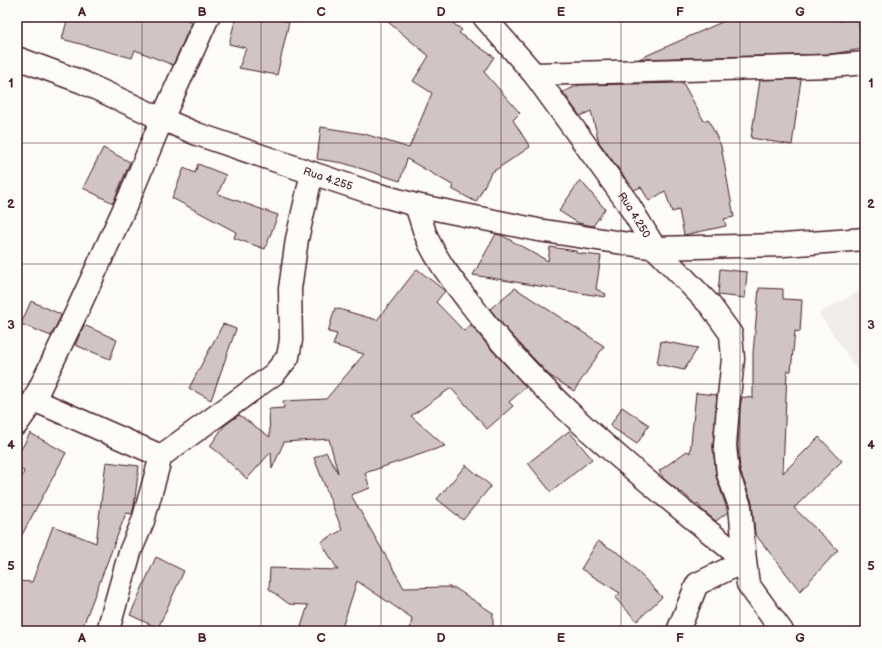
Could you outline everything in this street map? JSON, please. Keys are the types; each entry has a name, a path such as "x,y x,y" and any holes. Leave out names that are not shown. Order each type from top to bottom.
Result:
{"street":[{"path":"17,424 34,400 78,309 208,17"},
{"name":"Rua 4.250","path":"484,17 534,74 626,202 655,248 784,245 865,240"},
{"name":"Rua 4.255","path":"17,58 82,82 162,120 204,136 369,192 416,205 538,230 655,248"},
{"path":"534,74 832,66 865,63"},
{"path":"110,631 110,623 130,552 143,521 160,456 274,374 288,358 291,340 290,289 297,239 312,173"},
{"path":"416,205 426,234 445,270 488,327 538,383 631,468 745,561"},
{"path":"655,248 710,305 731,334 733,359 725,446 728,474 740,506 748,584 782,631"},
{"path":"34,400 160,456"},
{"path":"678,631 697,584 745,561"}],"shaded area":[{"path":"865,288 865,382 819,313"}],"building":[{"path":"68,17 179,17 192,22 173,65 135,50 132,58 62,39"},
{"path":"236,17 266,17 289,22 277,75 239,68 246,48 229,44"},
{"path":"382,17 445,17 462,30 459,33 494,57 484,72 520,113 513,120 530,147 491,173 476,202 452,189 454,186 407,159 400,181 343,163 317,159 321,127 365,134 409,148 432,93 413,81 429,56"},
{"path":"733,17 747,17 747,20 777,17 838,17 839,21 858,18 862,49 831,54 639,59"},
{"path":"801,79 792,145 751,138 760,80"},
{"path":"683,83 704,121 708,119 721,146 734,217 724,219 726,226 684,235 679,210 672,212 665,191 649,201 641,187 634,190 599,142 591,111 580,116 563,92 579,85"},
{"path":"103,148 130,162 113,203 83,188"},
{"path":"198,164 226,175 218,194 278,215 265,249 234,238 236,232 172,198 184,168 195,173"},
{"path":"580,180 605,209 593,226 578,223 559,211"},
{"path":"496,234 503,236 548,261 550,247 576,251 576,253 601,256 596,289 606,294 605,297 473,275"},
{"path":"417,269 445,291 436,302 464,331 471,325 526,387 509,402 513,406 487,429 451,388 411,416 445,446 365,473 370,488 351,495 404,588 455,588 493,613 493,631 410,631 412,618 357,581 341,631 315,631 301,627 308,605 289,604 269,589 270,568 338,570 321,542 342,530 314,458 326,452 338,473 329,439 284,442 272,469 271,452 247,479 210,446 224,426 239,415 270,437 269,409 284,408 283,401 326,399 364,354 333,345 337,334 328,332 335,308 377,320"},
{"path":"720,269 747,272 745,298 718,295"},
{"path":"515,288 604,346 574,391 549,375 508,331 490,309"},
{"path":"759,288 783,289 783,299 802,300 800,332 795,331 791,371 787,371 783,473 819,437 842,461 794,508 838,550 800,591 755,534 752,502 740,471 738,446 740,407 742,397 753,398 753,353"},
{"path":"31,301 60,314 61,316 51,336 21,324"},
{"path":"223,324 236,329 211,400 189,388"},
{"path":"84,325 117,340 110,359 75,345"},
{"path":"661,341 698,348 684,370 657,364"},
{"path":"696,393 717,395 713,447 716,476 728,512 716,521 702,510 698,504 696,505 682,492 681,493 664,479 659,471 687,451 690,453"},
{"path":"622,407 649,425 637,444 610,426"},
{"path":"569,431 592,459 551,492 528,463"},
{"path":"30,433 66,453 17,544 17,491 24,471 17,468 17,457"},
{"path":"106,462 139,466 134,506 132,514 126,513 81,631 17,631 17,581 32,582 53,526 96,543"},
{"path":"466,465 491,486 463,520 437,499"},
{"path":"598,541 623,556 662,597 637,621 615,598 620,593 581,569"},
{"path":"156,557 184,571 158,628 130,615"}]}
